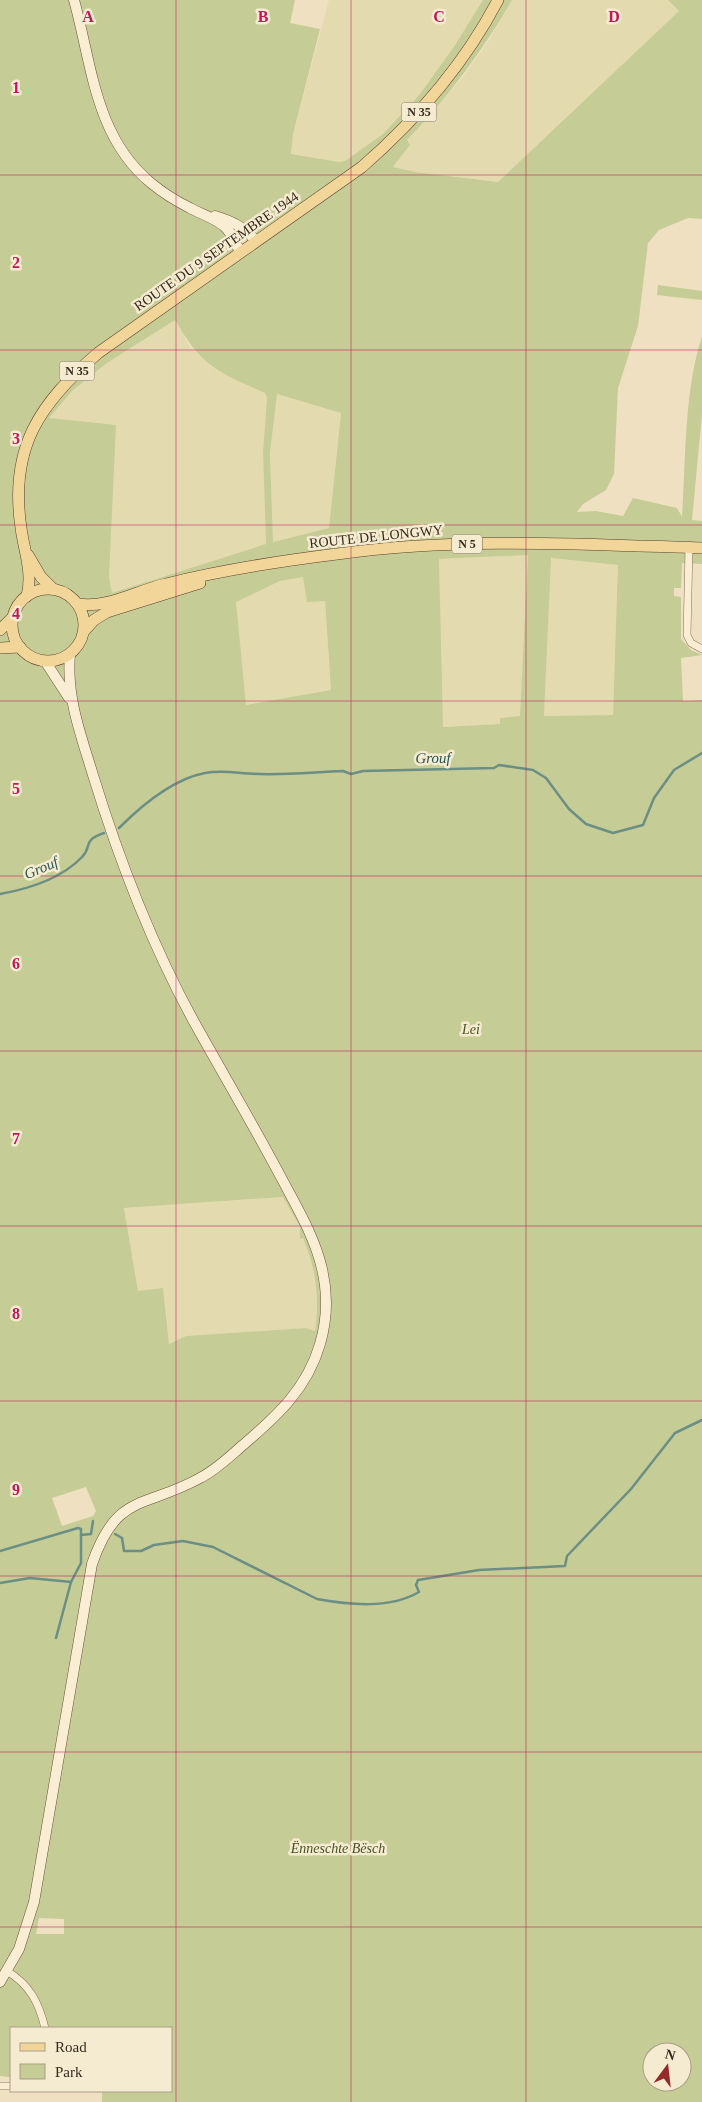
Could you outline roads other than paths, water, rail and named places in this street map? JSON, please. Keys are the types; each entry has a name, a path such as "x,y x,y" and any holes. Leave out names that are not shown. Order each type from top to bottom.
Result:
{"main road":[{"path":"74,0 97,100 114,138 150,183 188,207 224,226 232,236 240,252"},
{"name":"ROUTE DU 9 SEPTEMBRE 1944","path":"27,554 19,511 21,467 26,445 50,399 70,377 98,353 362,167 392,141 431,99 467,52 498,0"},
{"path":"188,207 231,221 247,231 256,241"},
{"name":"ROUTE DE LONGWY","path":"78,604 96,605 165,584 235,570 338,554 421,545 486,543 702,548"},
{"name":"N 35","path":"27,554 41,577 53,589"},
{"name":"N 35","path":"27,554 29,578 27,596"},
{"name":"ROUTE DE LONGWY","path":"84,630 94,620 107,612 169,594 235,570"},
{"path":"0,1982 19,1948 34,1902 92,1564 103,1536 110,1525 129,1507 203,1477 221,1464 286,1406 306,1379 317,1355 325,1324 327,1305 322,1269 308,1231 252,1123 192,1017 138,904 106,815 70,701 68,674 70,654 54,661 35,659 20,647 13,633 13,617 16,609 27,596 44,589 53,589 72,597 78,604 85,621 84,630"},
{"path":"0,630 13,617"},
{"name":"N 5","path":"70,654 82,640 84,630"},
{"path":"0,648 20,647"},
{"path":"45,661 70,701"}],"street":[{"path":"689,548 687,635 692,643 702,649"},
{"path":"6,1971 27,1986 34,1997 45,2027"}],"waterway":[{"name":"Grouf","path":"119,828 158,794 181,781 205,773 280,774 343,771 351,774 363,771 494,768 499,765 533,770 546,778 569,809 586,824 613,833 643,825 654,798 674,770 702,753"},
{"name":"Grouf","path":"0,894 33,886 55,877 82,857 92,839 104,833"},
{"path":"115,1534 122,1538 124,1551 141,1551 154,1545 183,1541 213,1547 317,1599 356,1604 395,1601 419,1592 416,1585 418,1580 479,1570 565,1566 567,1556 631,1489 675,1433 702,1420"},
{"path":"0,1551 78,1528 81,1529 81,1535 91,1534 93,1521"},
{"path":"0,1583 30,1578 71,1582 81,1563 81,1535"},
{"path":"56,1638 71,1582"}],"park label":[{"name":"Lei","path":"471,1029"},
{"name":"Ënneschte Bësch","path":"338,1848"}]}
